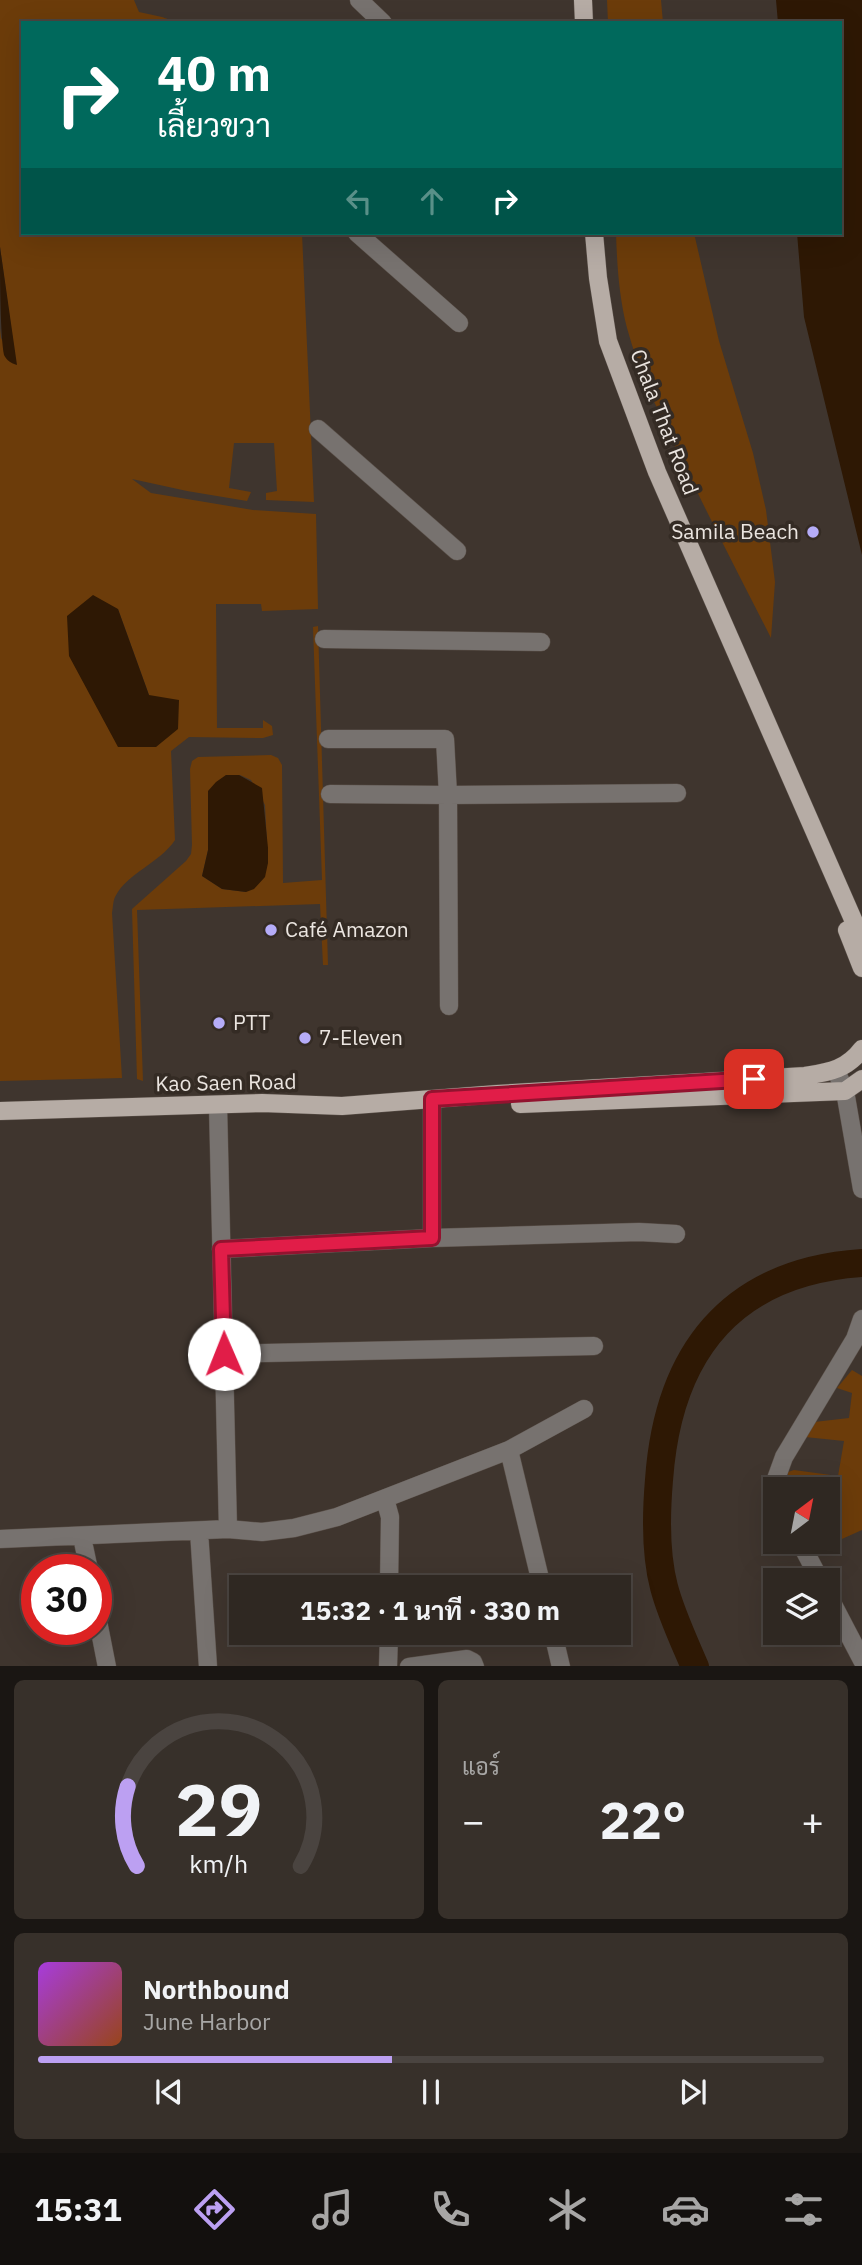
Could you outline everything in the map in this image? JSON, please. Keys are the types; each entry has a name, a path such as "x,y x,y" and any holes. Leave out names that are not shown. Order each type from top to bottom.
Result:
{"main road":[{"path":"583,0 584,21"},
{"name":"Chala That Road","path":"594,235 608,341 657,472 862,940"},
{"name":"Chala That Road","path":"754,696 862,968"},
{"path":"836,1071 857,1056 862,1049"},
{"name":"Kao Saen Road","path":"0,1111 262,1103 342,1106 805,1076 836,1071"},
{"path":"845,1091 862,1079"},
{"name":"Kao Saen Road","path":"452,1097 495,1105 845,1091"}],"street":[{"path":"359,0 381,21"},
{"path":"359,235 459,323"},
{"path":"318,429 457,551"},
{"path":"324,639 541,642"},
{"path":"328,738 445,739 448,795 449,1006"},
{"path":"330,793 677,793"},
{"path":"836,1071 845,1091 862,1189"},
{"path":"432,1099 432,1238"},
{"path":"218,1105 228,1529"},
{"path":"221,1249 432,1238 639,1232 677,1234"},
{"path":"777,1477 784,1457 855,1339 862,1319"},
{"path":"224,1354 594,1346"},
{"path":"0,1539 228,1529 262,1532 294,1528 337,1517 509,1450 583,1409"},
{"path":"509,1450 539,1575"},
{"path":"385,1499 390,1517 389,1575"},
{"path":"200,1531 208,1666"},
{"path":"82,1537 86,1554"},
{"path":"840,1618 862,1660"},
{"path":"103,1645 107,1666"},
{"path":"388,1666 389,1645"},
{"path":"556,1645 561,1666"},
{"path":"416,1666 467,1659 475,1666"}],"shaded area":[{"path":"0,0 134,0 139,12 173,21 21,21 21,235 302,235 314,502 266,500 266,493 277,491 274,443 234,443 229,488 251,492 247,501 132,479 151,493 253,510 316,514 318,609 262,611 261,604 216,604 217,728 263,728 263,720 272,726 273,735 263,738 189,737 171,751 175,840 161,855 127,881 113,903 122,1078 0,1081 0,328 1,338 16,364 0,247","holes":["118,609 149,695 118,747"]},
{"path":"607,0 661,0 663,21 608,21"},
{"path":"776,0 862,0 862,555 804,317 797,235 842,235 842,21 778,21"},
{"path":"616,235 694,235 719,341 753,453 766,510 775,582 771,638 652,396 627,328"},
{"path":"0,247 17,365 9,362 4,355"},
{"path":"93,595 118,609 149,695 179,700 178,729 156,747 118,747 69,656 67,616"},
{"path":"318,626 328,965 323,965 320,904 137,910 143,1081 137,1079 132,909 191,854 192,761 198,757 271,755 278,758 282,765 283,883 322,880 313,627","holes":["226,775 240,775 251,780 265,805 268,863 246,892 222,889 202,876 208,850 208,803"]},
{"path":"226,775 239,775 262,788 268,863 265,877 254,889 246,892 222,889 202,876 208,850 208,791"},
{"path":"852,1370 862,1376 862,1530 840,1540 840,1477 788,1477 788,1472 794,1470 838,1476 844,1441 805,1437 814,1422 849,1418 852,1393 837,1388"}],"waterway":[{"path":"695,1666 667,1597 658,1547 659,1480 665,1435 676,1394 692,1358 714,1328 742,1302 776,1283 816,1270 862,1263"}],"place":[{"name":"Samila Beach","path":"813,532"},
{"name":"Café Amazon","path":"271,930"},
{"name":"PTT","path":"219,1023"},
{"name":"7-Eleven","path":"305,1038"}],"route":[{"path":"224,1354 221,1249 432,1238 432,1099 754,1079"}]}
